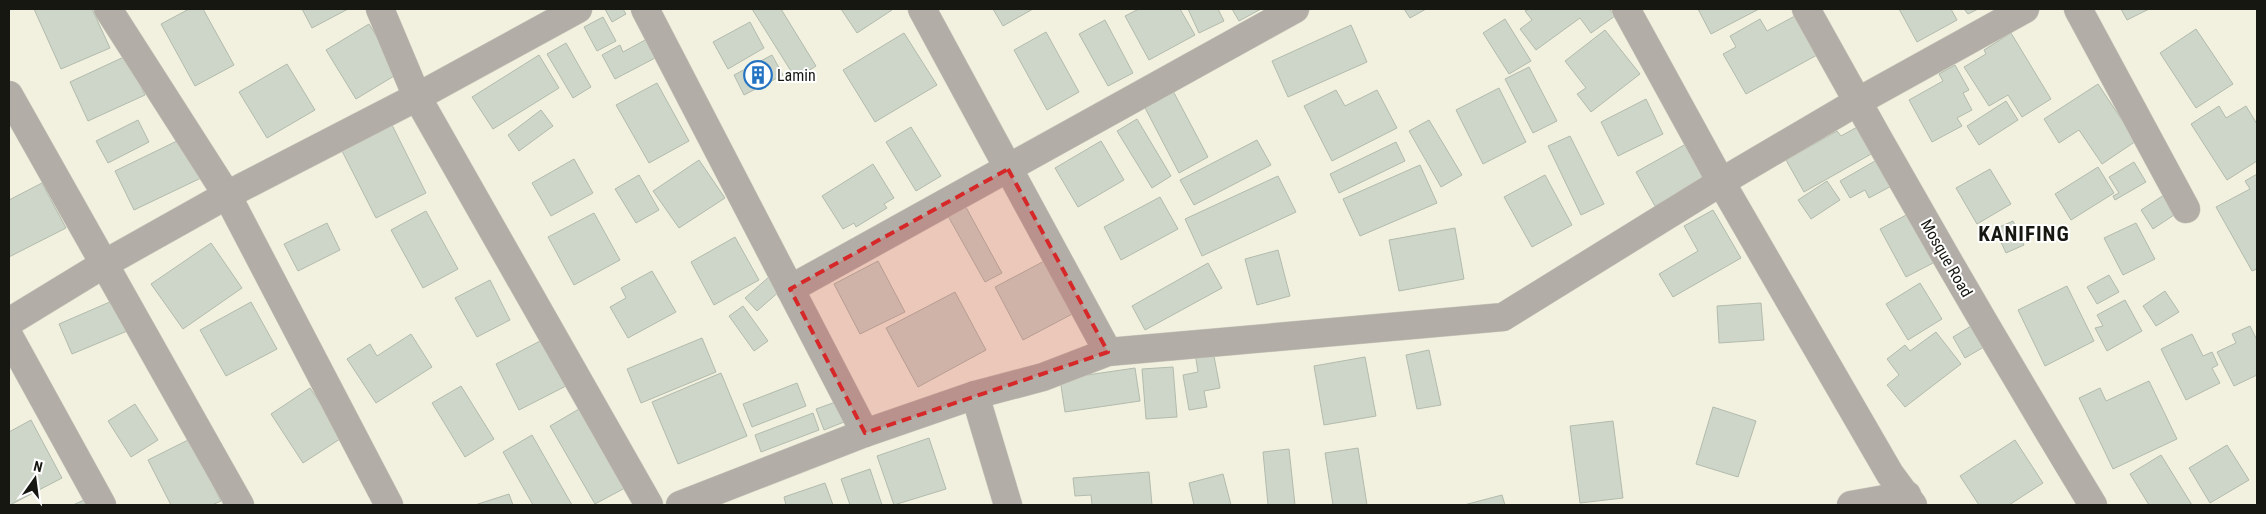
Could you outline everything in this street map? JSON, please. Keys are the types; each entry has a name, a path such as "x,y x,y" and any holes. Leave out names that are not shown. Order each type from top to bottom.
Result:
{"street":[{"path":"108,9 227,195 389,505"},
{"path":"380,9 417,97 649,505"},
{"path":"9,322 104,264 227,195 417,97 578,9"},
{"path":"645,9 865,433"},
{"path":"922,9 1108,352"},
{"path":"790,289 1295,9"},
{"path":"1626,9 1721,182 1890,474 1910,500"},
{"name":"Mosque Road","path":"1806,9 1857,102 2029,400 2093,505"},
{"path":"680,505 865,433 975,395 1043,377 1108,352 1503,317 1721,182 1857,102 2026,9"},
{"path":"2078,9 2186,209"},
{"path":"9,95 240,505"},
{"path":"9,336 102,505"},
{"path":"975,395 1008,505"},
{"path":"1851,505 1910,500"}],"highlighted area":[{"path":"1008,169 1108,352 865,433 790,289"}],"building":[{"path":"34,9 92,9 110,48 61,69"},
{"path":"189,9 203,9 234,65 195,86 161,24"},
{"path":"302,9 348,9 312,28"},
{"path":"605,9 623,9 626,14 612,22"},
{"path":"752,9 781,9 816,66 796,79"},
{"path":"841,9 891,9 892,10 857,33"},
{"path":"993,9 1033,9 1003,26"},
{"path":"1139,9 1180,9 1195,35 1149,60 1125,16"},
{"path":"1188,9 1218,9 1224,21 1199,33"},
{"path":"1232,9 1261,9 1239,21"},
{"path":"1404,9 1426,9 1410,18"},
{"path":"1529,9 1609,9 1615,16 1591,33 1580,18 1536,50 1520,29 1532,20 1525,11"},
{"path":"1698,9 1759,9 1711,34"},
{"path":"1899,9 1951,9 1957,20 1917,42"},
{"path":"1964,9 1978,9 1968,14"},
{"path":"2121,9 2149,9 2127,20"},
{"path":"1806,10 1828,49 1746,94 1723,54 1736,47 1730,36 1760,19 1767,31"},
{"path":"603,17 616,41 597,51 584,27"},
{"path":"1505,19 1531,61 1509,74 1483,33"},
{"path":"1105,20 1133,73 1108,86 1079,34"},
{"path":"750,22 764,48 728,69 713,42"},
{"path":"369,24 399,73 356,99 326,50"},
{"path":"1351,25 1367,62 1288,97 1272,61"},
{"path":"2196,29 2233,84 2196,108 2160,53"},
{"path":"1605,30 1640,74 1591,112 1577,94 1586,88 1565,61"},
{"path":"1046,32 1079,92 1047,110 1014,50"},
{"path":"904,33 937,85 875,122 843,70"},
{"path":"2011,33 2051,99 2022,117 2008,95 1989,106 1964,67 1986,54 1984,50"},
{"path":"647,39 657,57 615,79 602,55 620,45 623,52"},
{"path":"566,43 591,87 573,98 547,54"},
{"path":"539,55 559,88 493,129 472,97"},
{"name":"Lamin","path":"772,55 783,75 744,95 734,75"},
{"path":"126,56 145,95 88,121 70,82"},
{"path":"287,64 315,110 267,138 239,92"},
{"path":"1955,65 1969,90 1963,93 1972,110 1957,118 1962,126 1932,142 1909,100 1943,81 1939,74"},
{"path":"1529,67 1557,121 1533,133 1505,79"},
{"path":"657,83 689,141 649,163 616,105"},
{"path":"2098,84 2136,141 2102,164 2079,130 2059,143 2044,119"},
{"path":"1499,88 1526,142 1483,164 1456,110"},
{"path":"1172,89 1208,157 1179,173 1143,104"},
{"path":"1336,90 1345,106 1377,90 1397,128 1332,161 1304,106"},
{"path":"1646,99 1663,134 1618,156 1601,122"},
{"path":"2006,101 2018,120 1979,145 1967,126"},
{"path":"2219,106 2226,118 2246,106 2257,124 2257,161 2227,180 2191,124"},
{"path":"541,110 553,126 519,151 508,135"},
{"path":"1137,119 1171,176 1152,188 1117,131"},
{"path":"138,120 149,142 108,163 96,141"},
{"path":"1429,120 1462,175 1441,187 1409,131"},
{"path":"391,123 426,193 376,218 341,149"},
{"path":"1859,126 1873,153 1804,192 1786,160 1837,131 1841,136"},
{"path":"911,127 941,176 916,191 886,142"},
{"path":"1570,136 1604,204 1581,215 1548,146"},
{"path":"181,139 201,178 134,210 115,171"},
{"path":"1257,140 1271,165 1194,205 1180,180"},
{"path":"1101,141 1124,180 1078,207 1055,168"},
{"path":"1396,142 1405,161 1339,193 1330,174"},
{"path":"1686,144 1706,178 1655,206 1636,172"},
{"path":"1882,157 1897,183 1869,198 1865,190 1850,198 1840,181"},
{"path":"574,159 593,193 551,216 532,183"},
{"path":"699,160 725,198 679,228 653,191"},
{"path":"2134,162 2146,182 2115,200 2113,196 2119,193 2109,177"},
{"path":"873,164 894,198 884,204 887,208 856,227 854,223 843,229 822,196"},
{"path":"1420,165 1437,203 1360,236 1343,199"},
{"path":"2098,167 2114,193 2071,220 2055,194"},
{"path":"1990,169 2011,204 1977,224 1956,188"},
{"path":"2257,174 2257,269 2252,271 2216,207 2250,189 2245,181"},
{"path":"639,175 659,210 636,223 615,189"},
{"path":"1545,175 1572,225 1532,247 1504,197"},
{"path":"1278,176 1296,212 1202,256 1185,219"},
{"path":"1827,181 1840,200 1811,219 1798,200"},
{"path":"42,183 66,228 9,257 9,200"},
{"path":"2164,195 2177,213 2153,229 2141,210"},
{"path":"1160,197 1178,229 1121,260 1104,227"},
{"path":"962,200 1002,273 985,282 944,209"},
{"path":"1713,210 1741,258 1673,297 1659,274 1698,251 1684,226"},
{"path":"426,211 458,269 423,288 391,230"},
{"path":"594,213 620,260 574,285 548,237"},
{"path":"1908,214 1935,262 1906,277 1880,229"},
{"path":"2013,221 2024,245 2006,253 1995,229"},
{"path":"327,223 340,250 298,271 284,244"},
{"path":"2136,223 2155,259 2123,275 2104,238"},
{"path":"1455,228 1464,279 1399,291 1389,240"},
{"path":"735,237 759,280 714,305 691,262"},
{"path":"211,243 242,288 183,329 151,284"},
{"path":"1278,250 1290,296 1257,305 1245,259"},
{"path":"1050,258 1078,311 1023,340 995,287"},
{"path":"878,261 905,312 860,334 834,284"},
{"path":"1208,263 1222,288 1145,330 1132,306"},
{"path":"652,271 676,312 628,338 610,307 626,298 621,288"},
{"path":"2109,275 2119,292 2097,304 2087,287"},
{"path":"770,276 781,290 757,311 745,298"},
{"path":"490,280 510,320 477,337 455,298"},
{"path":"1920,283 1942,319 1908,340 1886,304"},
{"path":"2067,286 2094,341 2045,366 2018,310"},
{"path":"2165,291 2179,312 2156,326 2143,306"},
{"path":"955,292 986,350 918,387 886,328"},
{"path":"119,298 132,329 72,354 59,324"},
{"path":"2125,300 2142,331 2107,351 2095,328 2103,326 2097,315"},
{"path":"251,302 277,349 226,376 200,330"},
{"path":"1761,303 1764,340 1719,343 1717,306"},
{"path":"743,306 768,341 754,351 729,316"},
{"path":"1976,323 1989,344 1965,358 1953,337"},
{"path":"2250,326 2257,340 2257,375 2234,386 2217,352 2236,343 2232,334"},
{"path":"1936,332 1961,364 1905,407 1887,385 1899,375 1887,359 1905,345 1910,351"},
{"path":"411,334 432,367 376,403 347,359 370,344 377,356"},
{"path":"2192,334 2203,356 2212,352 2218,365 2212,368 2220,383 2186,400 2161,349"},
{"path":"702,338 716,372 641,403 627,369"},
{"path":"542,340 566,386 519,410 496,364"},
{"path":"1429,350 1441,405 1417,409 1406,355"},
{"path":"1213,351 1220,388 1204,391 1207,407 1189,410 1183,375 1198,372 1195,353"},
{"path":"1365,357 1376,416 1324,425 1314,366"},
{"path":"1173,367 1177,417 1146,419 1142,369"},
{"path":"1135,368 1140,401 1065,412 1060,379"},
{"path":"721,373 747,436 678,464 652,402"},
{"path":"2149,381 2177,439 2113,469 2079,398 2100,388 2106,401"},
{"path":"797,383 806,406 752,427 743,404"},
{"path":"461,386 494,439 465,457 432,403"},
{"path":"310,388 343,437 303,463 271,414"},
{"path":"841,400 849,420 824,430 816,409"},
{"path":"135,404 158,440 131,457 108,421"},
{"path":"1713,407 1756,421 1738,477 1696,464"},
{"path":"579,409 625,488 595,504 550,426"},
{"path":"813,413 819,430 761,452 755,435"},
{"path":"31,420 62,478 10,505 9,432"},
{"path":"1613,421 1623,498 1580,503 1570,426"},
{"path":"532,435 572,505 533,505 503,452"},
{"path":"929,438 946,489 894,505 877,456"},
{"path":"190,439 221,501 212,505 171,505 148,460"},
{"path":"2015,440 2043,483 2009,505 1979,505 1960,476"},
{"path":"2227,445 2249,480 2210,503 2189,468"},
{"path":"1358,448 1367,505 1333,505 1325,453"},
{"path":"1289,449 1295,505 1268,505 1263,452"},
{"path":"2161,455 2192,505 2149,505 2130,474"},
{"path":"870,469 882,505 850,505 841,479"},
{"path":"1149,472 1152,505 1092,505 1091,495 1075,496 1073,478"},
{"path":"1223,474 1231,505 1194,505 1189,483"},
{"path":"825,483 833,505 786,505 784,497"},
{"path":"509,494 513,505 475,505"},
{"path":"1502,495 1505,505 1464,505"},
{"path":"84,500 86,505 73,505"}],"place":[{"name":"Lamin","path":"758,75"}],"district":[{"name":"KANIFING","path":"2024,234"}]}
